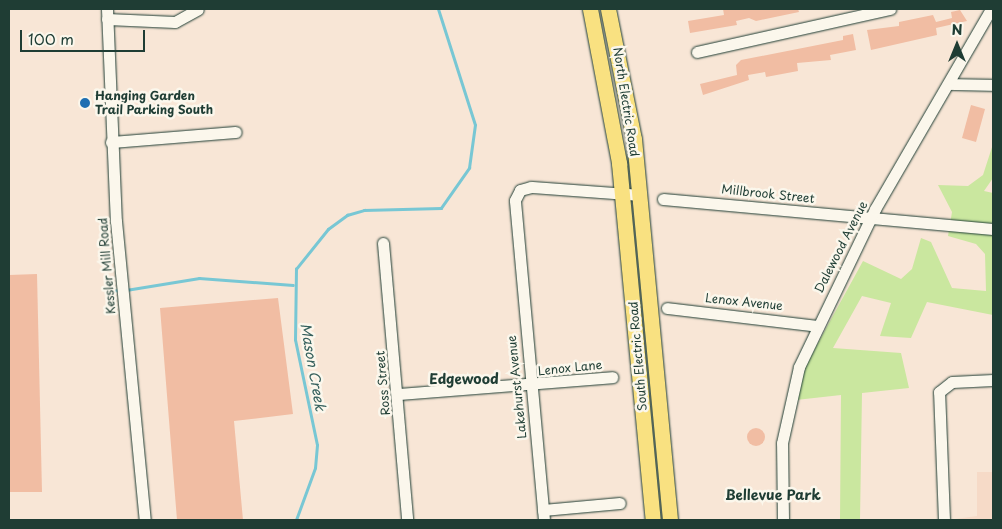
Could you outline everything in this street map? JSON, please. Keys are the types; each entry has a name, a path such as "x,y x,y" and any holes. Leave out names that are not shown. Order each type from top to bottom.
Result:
{"main road":[{"name":"North Electric Road","path":"590,9 610,96 622,192"},
{"name":"North Electric Road","path":"608,9 627,92 639,195"},
{"name":"South Electric Road","path":"622,192 653,520"},
{"name":"South Electric Road","path":"639,195 670,520"}],"street":[{"path":"107,14 175,22 198,9"},
{"path":"697,52 890,9"},
{"name":"Dalewood Avenue","path":"782,520 780,471 785,419 799,367 870,219 950,84 991,9"},
{"name":"Kessler Mill Road","path":"107,14 111,142 122,290 145,520"},
{"path":"950,84 993,86"},
{"path":"111,142 236,132"},
{"name":"Lakehurst Avenue","path":"544,515 514,211 520,190 622,192"},
{"path":"622,192 639,195"},
{"name":"Millbrook Street","path":"663,200 993,229"},
{"name":"Ross Street","path":"384,243 407,520"},
{"name":"Lenox Avenue","path":"667,308 818,326"},
{"name":"Lenox Lane","path":"532,386 612,377"},
{"path":"944,520 940,443 941,388 952,382 993,380"},
{"path":"398,394 532,386"},
{"path":"544,515 620,503"}],"shaded area":[{"path":"977,472 993,472 993,520 948,520 977,516"}],"green space":[{"path":"993,144 993,178 984,191 993,193 993,315 927,302 911,338 880,336 891,303 862,296 833,348 901,353 909,388 862,393 860,520 840,520 841,395 796,400 801,374 863,261 901,279 912,269 921,238 931,242 952,288 986,291 985,254 976,244 948,236 952,212 938,185 968,186 983,175"}],"building":[{"path":"723,9 798,9 799,12 756,21 749,18 736,21 737,25 690,33 688,21 724,15"},
{"path":"960,10 967,21 936,28 937,35 871,50 867,30 899,26 899,22 933,15 936,22 952,18 951,12"},
{"path":"853,34 856,50 830,55 831,60 797,63 798,71 766,77 765,72 748,75 749,80 703,95 700,84 737,75 736,65 741,60 843,40 843,36"},
{"path":"971,105 985,109 976,142 962,138"},
{"path":"37,274 42,492 9,492 9,275"},
{"path":"278,298 293,414 234,421 243,520 177,520 160,308"},
{"path":"756,428 763,430 765,437 763,444 756,446 749,444 747,437 749,430"}],"waterway":[{"name":"Mason Creek","path":"296,520 315,468 317,445 295,340 296,269 328,229 347,215 364,210 441,208 469,168 475,125 438,9"},
{"path":"126,290 199,278 293,285"},
{"path":"110,291 120,290"}],"place":[{"name":"Hanging Garden Trail Parking South","path":"85,103"}],"district":[{"name":"Edgewood","path":"464,379"},
{"name":"Bellevue Park","path":"773,495"}]}
